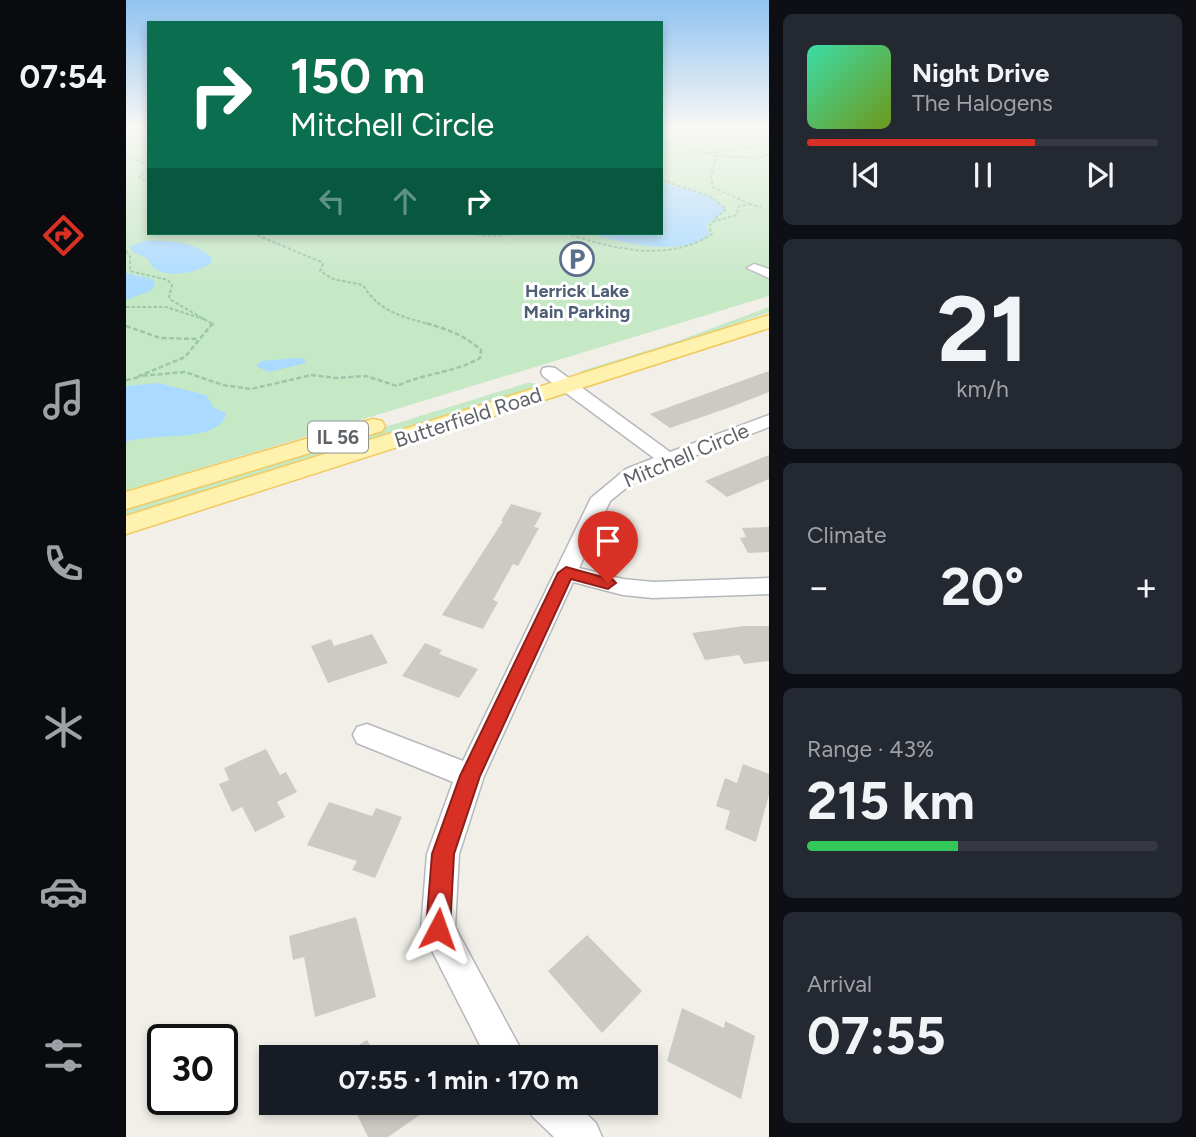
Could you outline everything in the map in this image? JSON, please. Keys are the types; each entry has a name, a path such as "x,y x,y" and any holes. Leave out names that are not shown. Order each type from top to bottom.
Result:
{"main road":[{"name":"Butterfield Road","path":"126,525 559,379 769,303"},
{"name":"Butterfield Road","path":"126,501 769,321"}],"street":[{"path":"754,268 769,274"},
{"path":"559,379 667,459"},
{"name":"Mitchell Circle","path":"566,573 601,498 633,473 769,421"},
{"path":"500,1045 438,929 443,854 470,776 566,573 623,587 653,590 769,586"},
{"path":"367,735 470,776"},
{"path":"559,1115 582,1137"}],"path":[{"path":"572,235 592,242 662,253 706,240 712,234 709,227 712,222 726,209 717,200 665,181"},
{"path":"712,181 713,187 761,207"},
{"path":"712,222 737,215 738,207 749,204"},
{"path":"126,380 184,372 223,385 251,388 312,374 336,378 366,376 397,386 418,376 466,366 480,358 481,350 472,342 436,325 383,308 369,298 363,285 332,279 320,271 323,264 321,262 257,235"},
{"path":"481,235 510,235"},
{"path":"126,251 130,256 130,271 168,280 172,285 169,294 171,300 213,322"},
{"path":"126,307 166,307 213,322"},
{"path":"140,377 185,357 198,339 215,326 213,322"},
{"path":"126,326 160,338 198,339"}],"green space":[{"path":"126,181 147,181 147,235 663,235 663,181 769,181 769,296 126,491"},
{"path":"769,307 769,312 630,361 580,374 581,371 678,341"},
{"path":"534,383 539,389 126,519 126,507"}],"water":[{"path":"663,182 705,195 720,204 725,211 706,225 709,234 707,237 694,243 663,247 595,235 663,235"},
{"path":"144,241 170,241 188,245 211,257 211,263 187,273 159,271 148,259 129,247"},
{"path":"126,273 153,279 155,285 150,291 126,300"},
{"path":"304,359 306,363 269,372 256,366 262,361"},
{"path":"158,383 206,395 214,408 226,413 221,423 199,433 126,442 126,386"}],"building":[{"path":"769,371 769,392 728,408 670,428 650,414"},
{"path":"769,455 769,479 727,497 705,481"},
{"path":"511,504 542,513 534,527 539,528 518,566 513,564 493,600 498,602 483,629 442,615 503,521"},
{"path":"769,527 769,552 748,553 740,538 746,537 742,528"},
{"path":"744,626 769,626 769,661 744,664 739,655 705,660 692,633"},
{"path":"372,634 388,663 328,683 311,646 331,639 334,646"},
{"path":"425,643 442,650 439,654 478,669 459,698 402,676"},
{"path":"266,749 280,775 286,772 297,792 277,802 285,817 255,832 242,807 232,812 219,784 229,780 224,768"},
{"path":"743,764 769,774 769,795 756,842 725,829 730,811 716,806 725,778 737,783"},
{"path":"329,802 372,816 376,808 402,817 375,878 352,870 357,861 307,845"},
{"path":"356,917 376,997 315,1017 304,957 293,960 289,936"},
{"path":"587,935 642,991 602,1033 548,971"},
{"path":"682,1008 724,1028 725,1021 755,1036 741,1099 667,1061"},
{"path":"357,1115 420,1115 388,1137 368,1137"}],"place":[{"name":"Herrick Lake Main Parking","path":"577,259"}],"route":[{"path":"438,929 443,854 470,776 566,573 608,583"}]}
